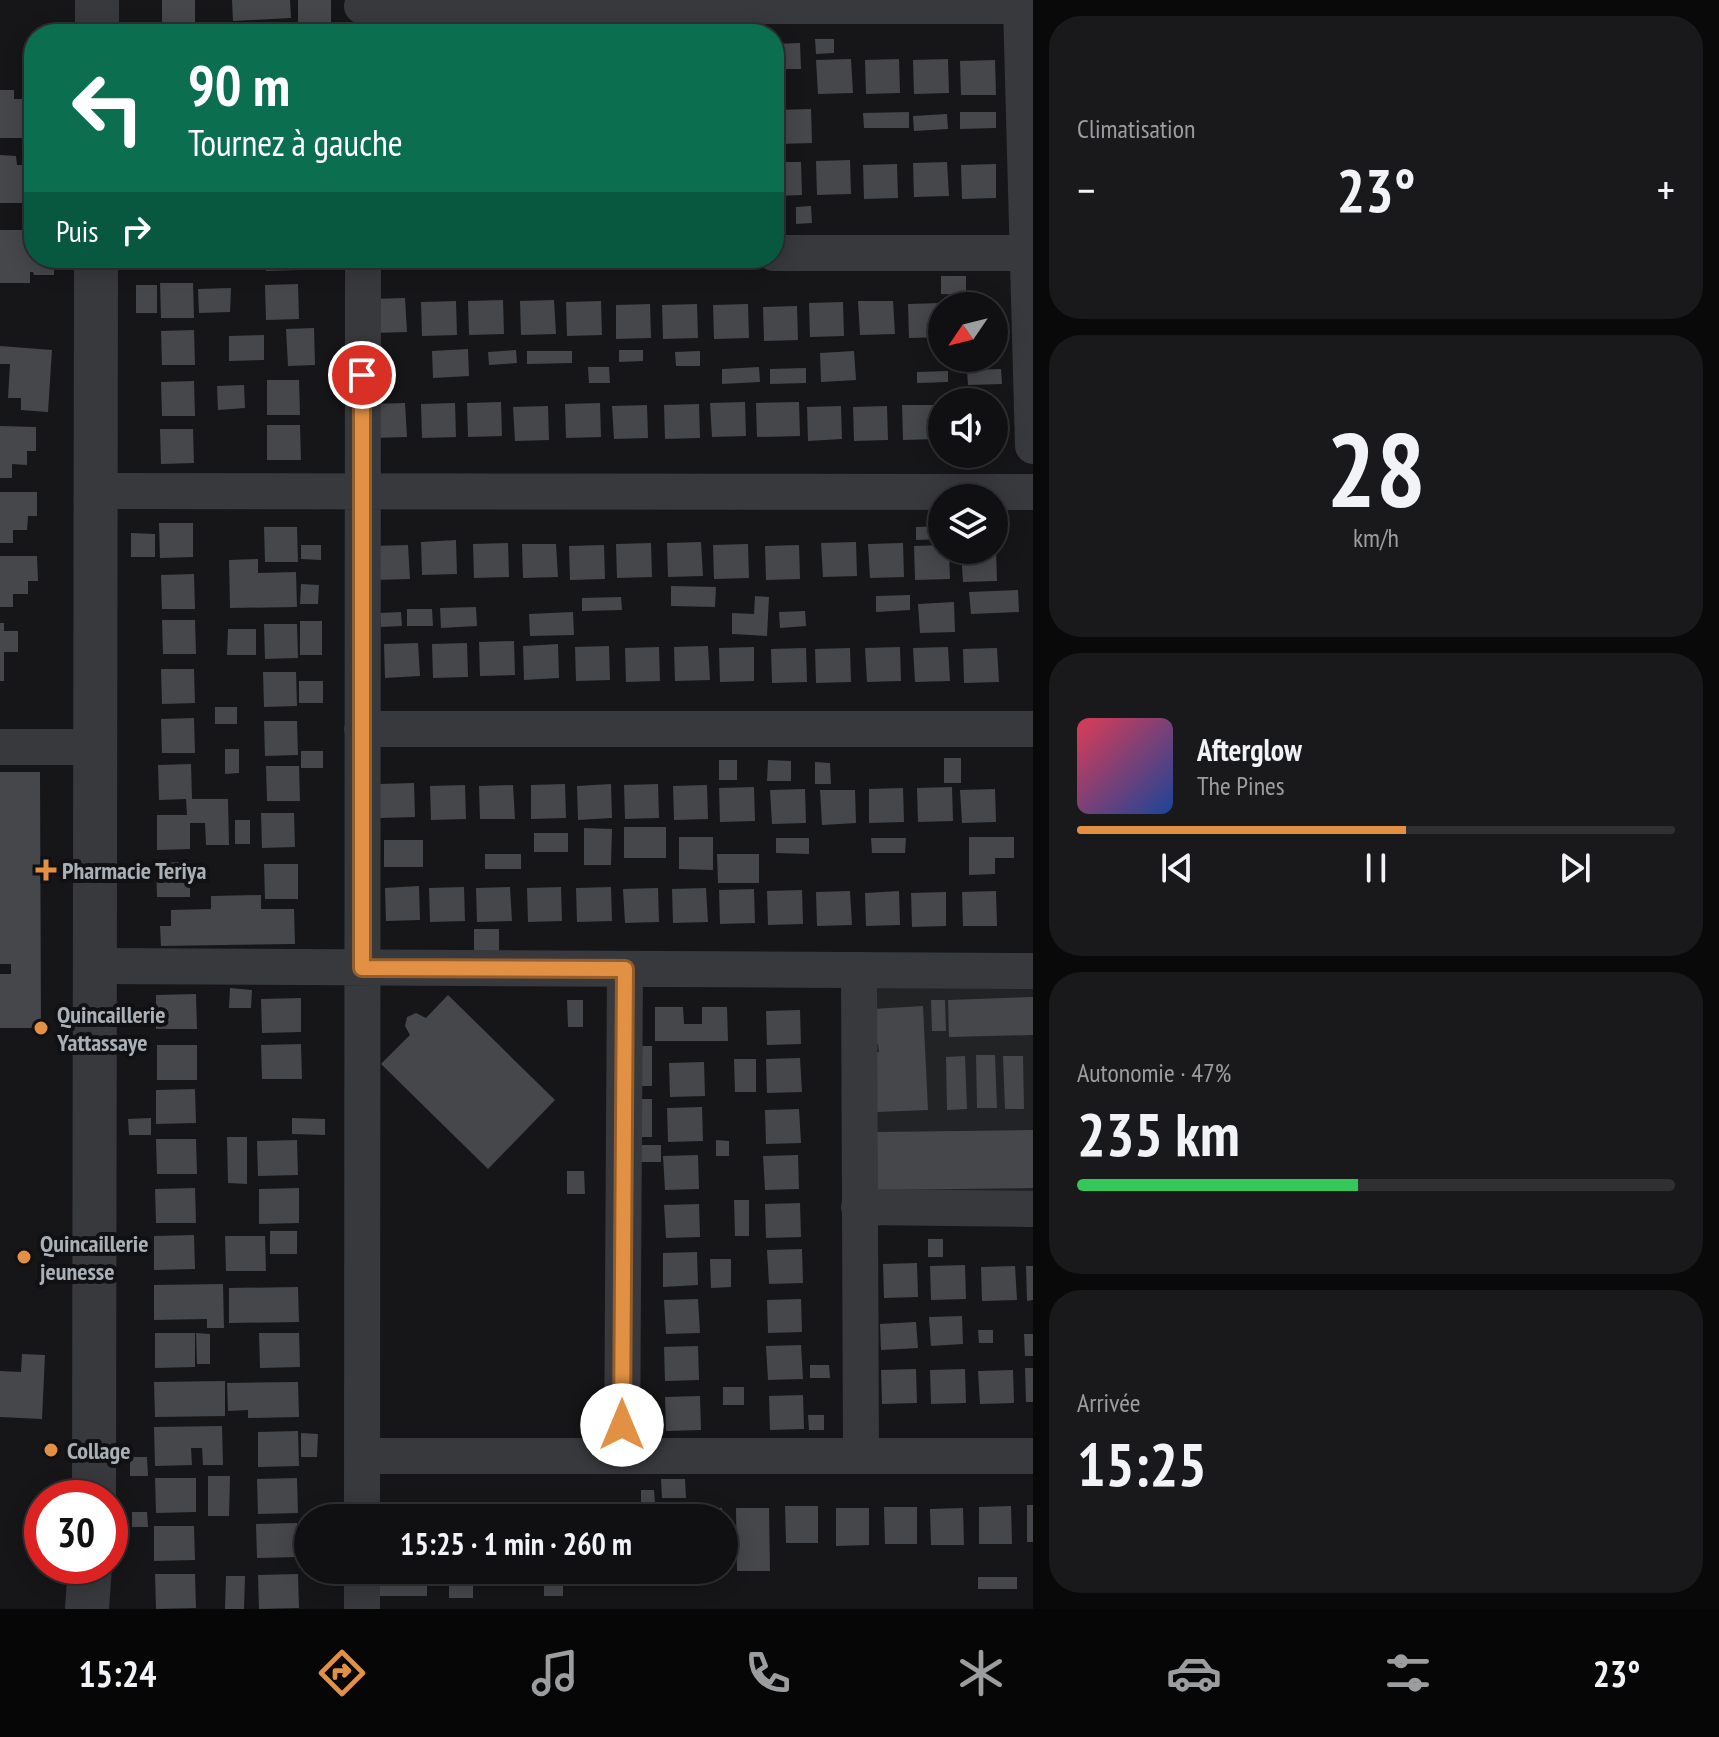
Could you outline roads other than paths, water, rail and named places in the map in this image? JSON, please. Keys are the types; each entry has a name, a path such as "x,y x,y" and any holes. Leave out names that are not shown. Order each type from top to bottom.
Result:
{"street":[{"path":"97,0 97,24"},
{"path":"362,13 1027,6 1033,446"},
{"path":"784,253 1030,253"},
{"path":"94,1480 96,268"},
{"path":"362,1504 363,268"},
{"path":"96,491 1033,492"},
{"path":"362,729 1033,729"},
{"path":"0,747 95,747"},
{"path":"95,966 1033,971"},
{"path":"622,1456 625,969"},
{"path":"859,970 861,1456"},
{"path":"859,1207 1033,1209"},
{"path":"362,1456 1033,1456"},
{"path":"87,1609 89,1584"},
{"path":"362,1584 362,1609"}],"place":[{"name":"Pharmacie Teriya","path":"46,870"},
{"name":"Quincaillerie Yattassaye","path":"41,1028"},
{"name":"Quincaillerie jeunesse","path":"24,1257"},
{"name":"Collage","path":"51,1450"}]}
